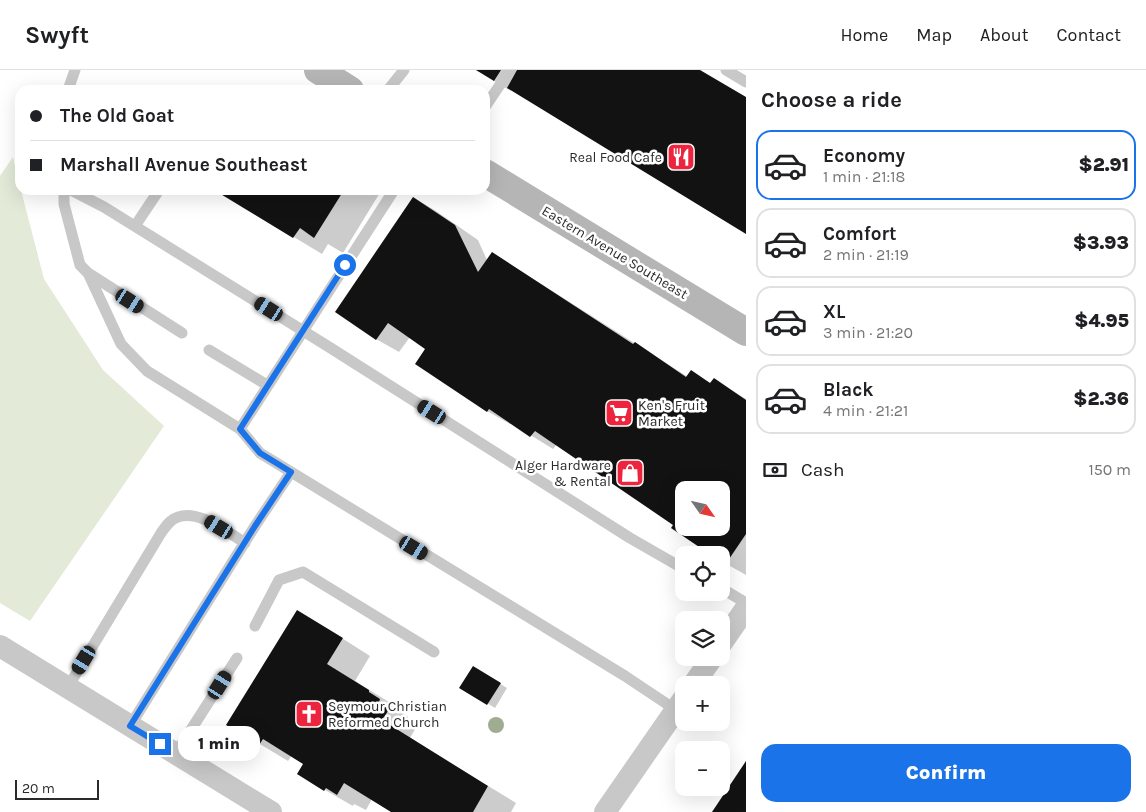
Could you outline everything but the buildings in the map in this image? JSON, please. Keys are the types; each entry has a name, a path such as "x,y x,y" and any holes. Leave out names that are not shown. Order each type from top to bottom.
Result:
{"main road":[{"path":"324,72 343,85"},
{"name":"Eastern Avenue Southeast","path":"490,175 746,332"}],"street":[{"path":"730,631 746,608"},
{"path":"0,646 271,812"},
{"path":"605,812 675,711"}],"lane":[{"path":"70,85 75,70"},
{"path":"392,85 404,70"},
{"path":"490,100 510,70"},
{"path":"726,70 746,82"},
{"path":"64,195 64,204 80,265 88,273 182,333"},
{"path":"81,195 135,226 630,538 675,564"},
{"path":"135,226 156,195"},
{"path":"240,429 391,195"},
{"path":"88,273 121,344 147,372 240,429 260,453 625,676 675,701"},
{"path":"209,350 267,385"},
{"path":"130,726 291,472"},
{"path":"68,687 161,533 171,521 184,515 206,519 245,543"},
{"path":"255,626 279,580 303,572 434,652"},
{"path":"730,594 746,604"},
{"path":"176,753 237,658"}],"green space":[{"path":"13,157 15,166 15,195 22,195 44,279 103,370 164,426 30,621 0,603 0,176"}],"place":[{"name":"Real Food Cafe","path":"681,157"},
{"name":"Ken's Fruit Market","path":"619,413"},
{"name":"Alger Hardware & Rental","path":"630,473"},
{"name":"Seymour Christian Reformed Church","path":"309,714"}],"route":[{"path":"160,744 130,726 291,472 260,453 240,429 345,265"}]}
